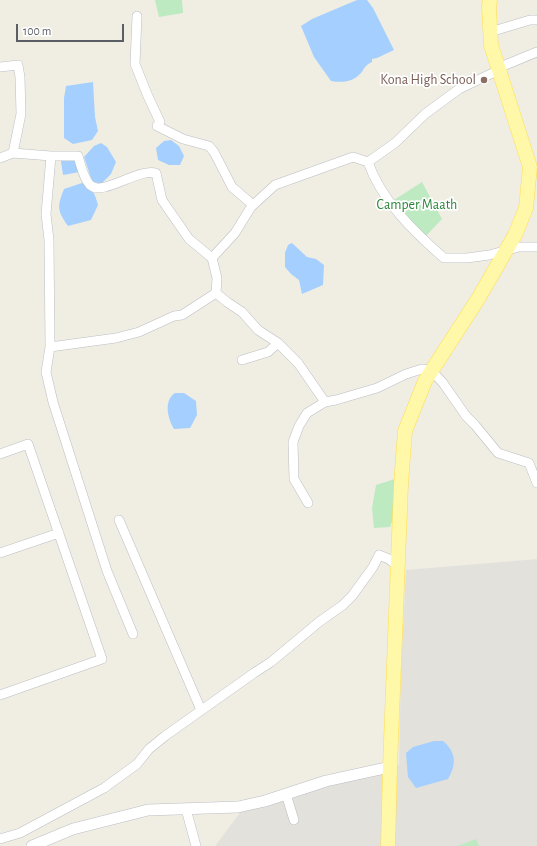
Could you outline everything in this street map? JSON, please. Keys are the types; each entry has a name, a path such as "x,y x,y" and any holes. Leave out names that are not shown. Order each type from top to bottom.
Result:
{"main road":[{"path":"388,846 401,484 405,431 426,381 516,235 526,208 534,167 491,45 490,0"}],"street":[{"path":"137,16 135,64 160,122 157,126 182,139 209,146 214,152 232,187 253,205"},
{"path":"490,32 530,20 537,20"},
{"path":"368,162 395,143 425,114 459,89 537,52"},
{"path":"0,67 18,65 20,77 21,114 13,153"},
{"path":"0,158 13,153 51,156 78,156 86,179 90,186 96,188 112,185 140,174 150,172 156,173 162,200 189,239 212,258 217,278 216,293"},
{"path":"51,156 46,214 49,240 50,347 46,372 53,402 107,571 133,634"},
{"path":"212,258 236,233 253,205 275,186 353,157 368,162"},
{"path":"368,162 370,170 389,201 417,234 444,258 468,258 489,255 519,247 537,247"},
{"path":"50,347 116,338 139,332 174,316 182,315 216,293"},
{"path":"216,293 242,312 258,330 278,343 298,363 325,402"},
{"path":"242,360 268,352 278,343"},
{"path":"308,503 294,479 294,442 299,426 307,413 325,402 378,388 406,374 422,369 432,371 443,383 466,416 498,453 529,462 537,483"},
{"path":"0,454 28,444 102,659 0,695"},
{"path":"119,520 201,710"},
{"path":"0,553 59,533"},
{"path":"0,839 20,833 104,788 137,764 149,748 271,662 319,622 343,605 352,596 369,573 379,555 389,559 398,567"},
{"path":"32,846 73,829 148,810 238,807 326,781 390,767"},
{"path":"286,794 294,820"},
{"path":"186,809 196,846"}],"shaded area":[{"path":"537,559 537,846 215,846 242,810 299,789 399,765 401,670 406,570"}],"green space":[{"path":"155,0 182,0 183,13 159,17"},
{"name":"Camper Maath","path":"422,182 442,219 425,237 410,221 394,200"},
{"path":"395,479 397,508 390,527 374,528 372,508 376,485"},
{"path":"476,839 479,846 458,846"}],"water":[{"path":"357,0 367,0 373,8 394,50 372,59 372,62 366,65 358,76 351,80 343,82 331,81 314,57 301,26 312,19"},
{"path":"93,82 95,117 98,131 92,140 73,144 64,138 64,98 66,86"},
{"path":"171,140 179,146 184,156 180,165 169,165 158,160 156,148 164,141"},
{"path":"101,143 107,147 116,162 111,174 101,184 92,181 84,157 94,146"},
{"path":"79,153 85,171 63,175 60,155"},
{"path":"82,183 89,187 93,192 98,205 91,220 68,226 60,212 59,204 64,189"},
{"path":"292,243 307,257 316,259 324,265 323,285 302,294 299,280 285,267 285,253 288,245"},
{"path":"175,393 184,393 196,401 197,415 190,428 174,429 172,425 168,405 171,396"},
{"path":"434,741 443,741 451,749 454,763 451,774 448,779 416,788 408,777 406,753 413,747"}],"place":[{"name":"Kona High School","path":"484,80"}]}
